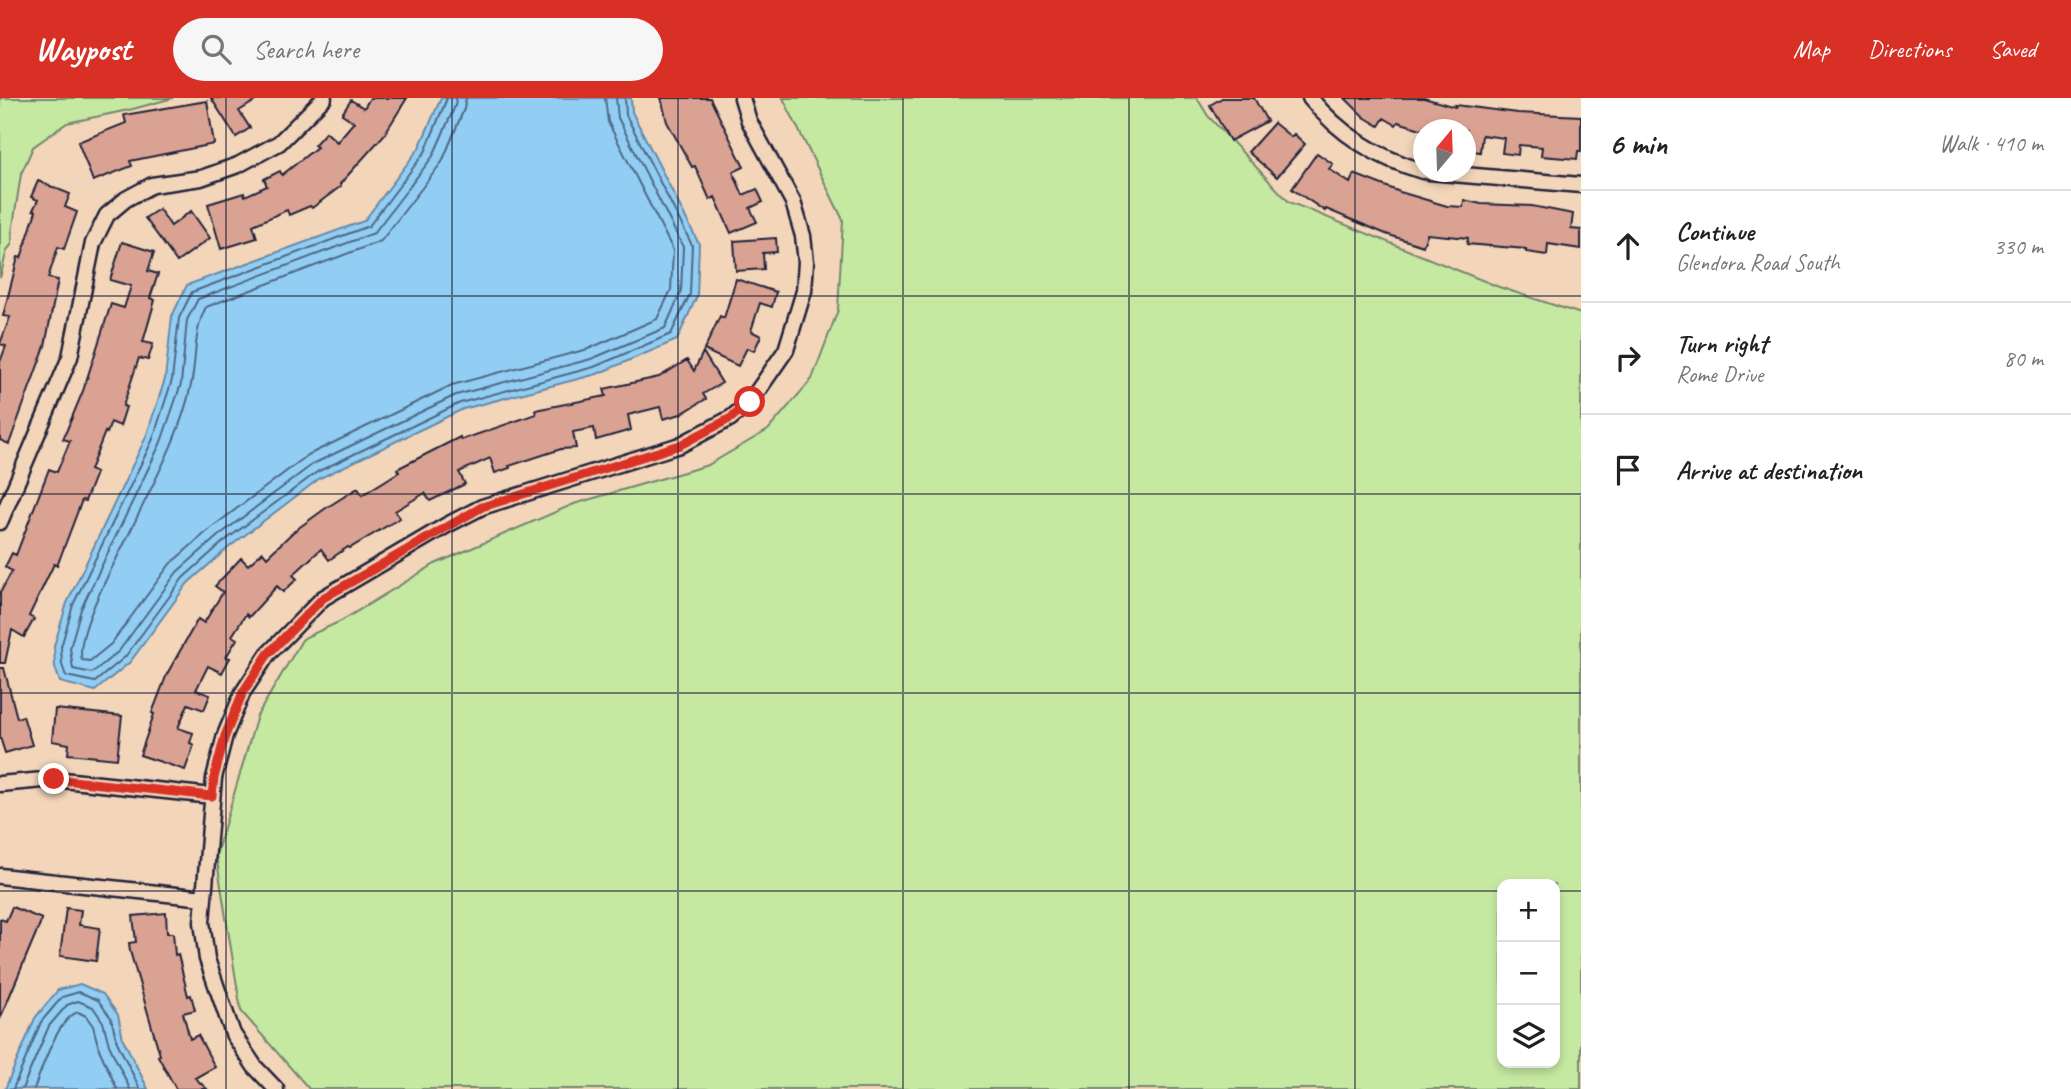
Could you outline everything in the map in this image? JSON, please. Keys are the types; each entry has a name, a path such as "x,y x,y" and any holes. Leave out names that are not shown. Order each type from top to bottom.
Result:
{"street":[{"path":"0,522 70,357 93,243 107,215 126,199 152,185 201,178 248,160 279,143 324,98"},
{"path":"276,1089 255,1067 233,1034 208,960 202,922 214,778 225,736 243,692 268,654 323,598 482,507 680,445 704,434 740,410 769,377 786,350 797,320 804,291 806,262 803,236 793,202 749,121 742,98"},
{"path":"1310,98 1333,123 1360,144 1390,160 1413,167"},
{"path":"1476,176 1581,186"},
{"path":"0,784 54,779 212,796"},
{"path":"0,876 204,898"}],"green space":[{"path":"0,98 173,98 67,123 33,147 21,174 12,244 7,250 0,278"},
{"path":"783,98 1197,98 1208,116 1289,202 1499,287 1581,314 1581,1089 309,1089 241,1011 216,855 257,716 302,640 341,621 435,564 574,504 708,465 768,430 812,379 838,310 843,220"}],"water":[{"path":"441,98 631,98 632,112 699,244 697,296 677,340 597,374 463,409 320,478 228,548 188,583 130,662 95,691 60,682 55,667 54,646 67,603 146,437 165,379 172,316 187,285 364,221 419,148"},
{"path":"80,984 103,994 118,1015 123,1039 148,1089 5,1089 35,1018 58,990"}],"building":[{"path":"211,98 260,98 239,111 250,128 236,137"},
{"path":"370,98 407,98 384,135 341,186 312,208 310,206 289,215 287,210 253,225 257,238 221,249 208,204 244,193 245,196 267,186 264,179 280,171 282,175 317,147 314,145 326,132 337,142 354,122 342,114 351,100 364,108"},
{"path":"661,98 710,98 744,167 733,172 743,195 757,189 763,202 750,208 757,222 731,233 715,197 710,200 695,166 692,167 667,122"},
{"path":"1222,98 1254,98 1267,121 1230,141 1210,105"},
{"path":"1345,98 1424,98 1455,107 1581,116 1581,151 1578,151 1577,159 1541,156 1542,147 1519,145 1518,155 1502,153 1504,138 1482,135 1480,152 1476,151 1476,119 1413,119 1413,127 1398,122 1396,125 1384,118 1379,126 1364,117"},
{"path":"207,101 214,144 130,161 132,166 93,181 78,142 126,123 124,115"},
{"path":"1274,123 1291,137 1294,134 1305,144 1277,177 1248,152"},
{"path":"1317,153 1333,164 1329,169 1350,183 1354,174 1447,206 1463,207 1464,200 1481,204 1532,206 1573,214 1571,229 1581,230 1581,249 1548,244 1547,255 1526,252 1526,249 1467,244 1468,238 1427,234 1423,246 1386,234 1326,209 1325,211 1292,189"},
{"path":"38,181 70,194 65,207 77,212 64,249 58,247 48,278 58,280 45,346 9,444 0,440 0,362 6,346 0,344 10,317 3,316 18,257 21,258 36,211 33,210 38,200 31,197"},
{"path":"159,209 171,226 191,211 210,238 177,262 145,218"},
{"path":"776,238 777,252 763,253 764,269 736,271 734,241"},
{"path":"122,242 154,252 148,271 158,274 150,298 155,300 143,342 153,344 148,360 139,358 123,406 126,407 120,426 111,422 107,433 105,432 90,470 96,473 85,501 82,500 57,566 54,564 29,616 34,619 24,637 12,630 5,663 0,663 0,593 12,571 5,567 12,553 16,555 49,469 57,472 70,441 63,439 83,391 111,304 124,308 131,286 110,280"},
{"path":"736,279 776,292 772,307 760,303 751,331 761,336 754,351 747,348 738,366 704,350 720,316 724,318"},
{"path":"703,352 722,383 703,394 706,399 681,414 663,419 660,407 628,415 631,430 596,440 594,428 573,432 576,448 561,449 495,473 490,458 459,472 465,484 430,501 425,493 395,511 400,518 329,560 321,549 293,575 297,579 283,592 277,586 249,617 246,614 232,636 237,639 226,657 230,658 222,673 208,666 196,690 210,695 204,710 188,704 178,728 193,733 190,743 194,745 185,770 140,755 167,674 198,619 204,623 223,592 215,586 241,558 248,565 263,552 267,557 293,532 358,488 362,495 399,472 397,469 460,437 461,440 536,414 535,410 606,396 604,389 659,377 687,360 694,371"},
{"path":"0,668 4,668 17,718 23,716 32,745 5,753 0,737"},
{"path":"55,709 122,716 117,759 68,754 69,744 52,741"},
{"path":"12,907 42,919 0,1019 0,919 6,921"},
{"path":"66,908 81,910 79,925 100,928 96,961 60,956"},
{"path":"166,913 167,933 173,933 175,955 178,954 188,996 191,995 195,1010 183,1013 190,1039 198,1035 215,1067 195,1078 207,1089 176,1089 158,1056 160,1055 130,951 129,943 136,942 133,916"}],"route":[{"path":"54,779 212,796 225,736 243,692 268,654 323,598 482,507 680,445 731,418 750,402"}]}
